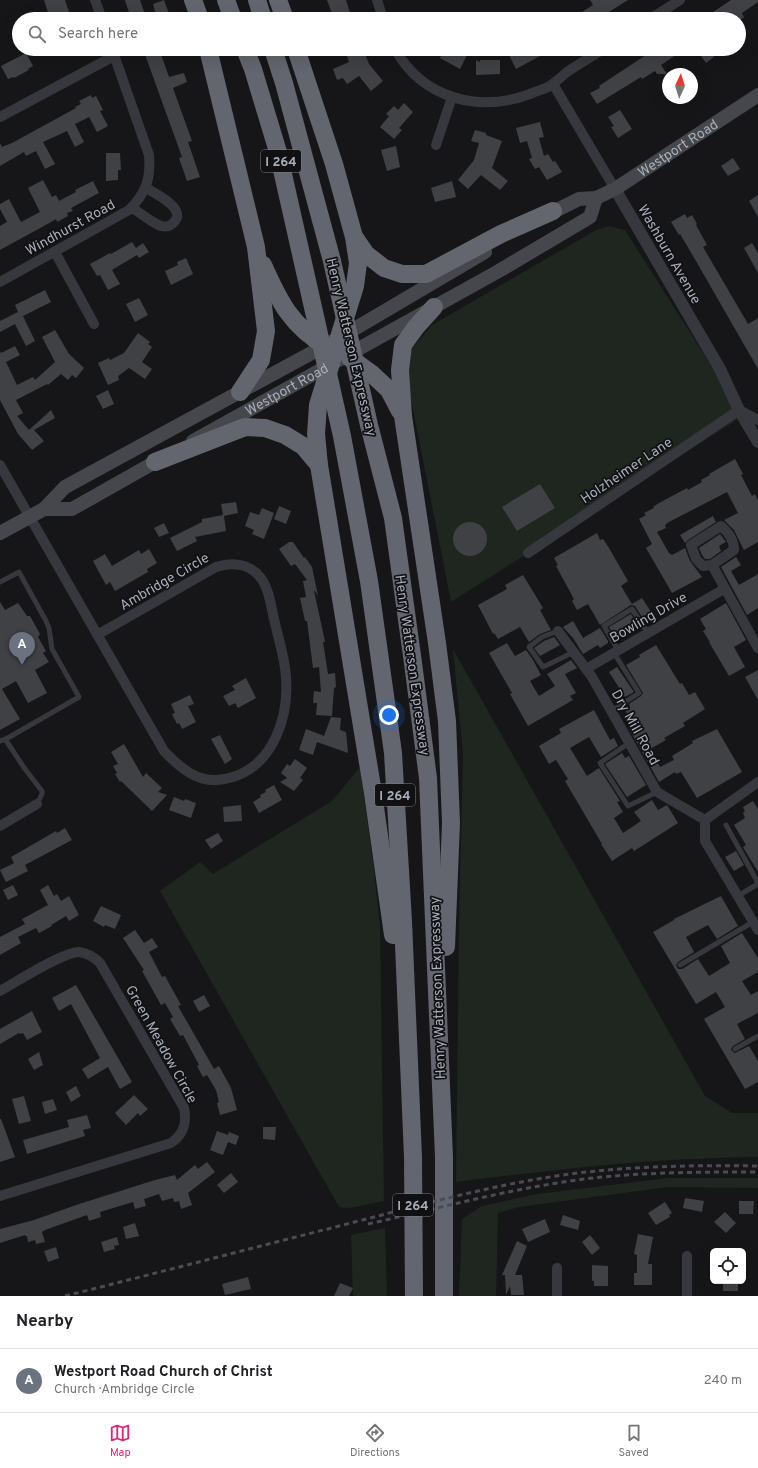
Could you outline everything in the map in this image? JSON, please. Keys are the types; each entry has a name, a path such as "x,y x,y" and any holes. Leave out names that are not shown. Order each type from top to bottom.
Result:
{"highway":[{"path":"194,0 198,12"},
{"path":"226,0 230,12"},
{"path":"257,0 261,12"},
{"path":"278,0 282,12"},
{"path":"210,56 256,247 266,332 261,360 240,392"},
{"name":"Henry Watterson Expressway","path":"248,56 278,152 342,436 369,581 393,753 403,921 413,1157 414,1296"},
{"name":"Henry Watterson Expressway","path":"275,56 332,261 369,425 393,518 428,778 444,1157 444,1296"},
{"path":"298,56 334,164 354,237 358,263 355,286 318,405 316,434 318,465 376,808 410,1081"},
{"path":"354,237 366,254 384,268 402,274 426,274 501,234 553,211"},
{"path":"256,247 277,296 289,314 305,332 372,374 389,390 403,416"},
{"path":"434,307 416,327 403,345 400,370 403,416 436,636 447,721 451,823 441,1078"},
{"path":"155,462 245,427 265,428 285,435 302,446 318,465"}],"main road":[{"name":"Westport Road","path":"44,509 72,509 155,462 335,351 553,211 579,199 596,198 615,189 758,95"},
{"name":"Westport Road","path":"0,533 44,509 65,487 240,392 434,307 497,272 590,217 596,198"}],"street":[{"path":"95,0 99,12"},
{"path":"377,0 381,12"},
{"path":"661,12 680,0"},
{"path":"0,117 106,56"},
{"path":"114,56 150,155 150,169 146,188 174,207 177,214 175,221 169,226 162,226 132,208"},
{"path":"400,56 406,66 419,79 430,86 460,100 483,102 506,101 520,98 546,88 592,56"},
{"name":"Washburn Avenue","path":"553,84 720,369 739,410 758,442"},
{"path":"436,145 452,97"},
{"name":"Windhurst Road","path":"0,282 132,208 146,188"},
{"path":"55,252 94,324"},
{"path":"739,410 758,420"},
{"name":"Holzheimer Lane","path":"528,553 739,410"},
{"name":"Ambridge Circle","path":"0,465 29,517 97,635 164,751 184,770 194,776 204,779 227,779 251,769 261,760 270,747 278,730 284,710 286,676 284,660 265,585 260,577 252,570 243,565 236,564 216,567 97,635"},
{"path":"712,565 724,589 755,634 758,648"},
{"name":"Bowling Drive","path":"586,669 724,589"},
{"name":"Dry Mill Road","path":"558,632 586,669 657,792 705,820"},
{"path":"756,926 705,840 705,820 758,782"},
{"path":"0,826 37,804"},
{"name":"Green Meadow Circle","path":"0,992 66,954 79,952 93,957 100,963 184,1108 186,1120 182,1132 171,1143 0,1196"},
{"path":"687,1256 687,1296"},
{"path":"557,1268 557,1296"}],"lane":[{"path":"0,582 19,572 46,621 49,628 52,649 79,697 3,740 42,791 37,804"},
{"path":"611,710 639,693 616,652 604,626 632,609 648,633"},
{"path":"558,632 542,637 530,647 543,667 574,652"},
{"path":"629,743 600,763 628,806 657,792"},
{"path":"726,825 757,881 756,885 738,896"},
{"path":"680,965 756,926"},
{"path":"735,1049 758,1036"}],"shaded area":[{"path":"609,226 625,230 743,416 451,602 408,384 409,355 413,347 432,325 596,230"},
{"path":"453,649 705,1096 732,1113 758,1113 758,1157 607,1165 456,1182 459,925 463,755"},
{"path":"360,767 380,925 384,1201 350,1208 339,1207 160,891 200,862 213,874 332,801"},
{"path":"668,1178 758,1178 758,1188 668,1187 519,1207 498,1213 496,1296 459,1296 462,1219 482,1206 537,1194"},
{"path":"385,1228 387,1296 353,1296 351,1235"}],"building":[{"path":"44,0 65,0 69,12 48,12"},
{"path":"125,0 140,0 144,12 129,12"},
{"path":"164,0 168,12 155,12 153,4"},
{"path":"327,0 346,0 350,12 331,12"},
{"path":"590,0 628,0 609,12 582,12 593,5"},
{"path":"731,0 758,0 758,2 743,12 713,12"},
{"path":"20,56 28,56 33,66 28,69 29,70 14,78 8,79 1,66"},
{"path":"146,56 162,56 169,77 184,73 187,82 173,88 192,141 188,142 200,177 187,181 179,158 182,157"},
{"path":"347,56 366,56 369,64 383,81 371,91 359,76 347,84 343,78 337,80 333,69 349,62"},
{"path":"441,56 466,56 460,69 440,58"},
{"path":"510,56 540,56 516,69"},
{"path":"644,56 674,56 661,65 663,68 662,74 657,74 655,71 642,79 641,77 597,104 590,93 600,88 599,86"},
{"path":"701,56 713,56 714,57 706,63"},
{"path":"476,60 480,62 480,60 500,60 500,74 476,75"},
{"path":"91,95 92,98 96,96 103,110 100,111 108,126 97,132 89,117 75,124 84,142 75,147 67,131 43,142 55,164 45,169 36,151 26,156 24,152 0,166 0,143 2,147 12,143 76,108 75,107 81,104 79,101"},
{"path":"404,103 413,112 399,128 402,130 394,139 380,127 389,116 386,114 394,106 398,110"},
{"path":"620,110 632,129 618,138 611,127 614,126 608,117"},
{"path":"540,122 544,137 539,138 544,156 548,154 553,162 555,161 562,172 547,180 539,167 535,169 529,159 532,158 527,141 520,143 516,128"},
{"path":"475,130 486,133 486,135 502,141 492,168 508,181 500,190 481,175 468,189 458,180 474,160 479,143 471,141"},
{"path":"396,146 400,167 387,171 381,150"},
{"path":"106,153 120,153 121,170 118,170 118,180 106,181"},
{"path":"733,158 740,169 728,176 721,166"},
{"path":"43,180 52,197 56,195 59,201 76,192 75,190 93,181 99,193 71,208 73,211 67,213 68,216 57,222 56,219 0,250 0,226 7,222 0,209 0,204 9,199 21,222 40,212 28,188"},
{"path":"452,181 456,197 435,202 431,188"},
{"path":"758,195 758,217 749,201"},
{"path":"685,214 687,218 692,215 707,245 703,247 748,324 758,318 758,369 696,261 671,222"},
{"path":"132,242 136,248 143,243 149,252 139,258 137,255 112,270 120,284 108,290 100,275 97,276 90,264"},
{"path":"752,243 758,253 758,273 744,248"},
{"path":"186,258 193,274 171,285 165,271 178,265 177,262"},
{"path":"45,290 51,302 23,316 35,341 26,346 15,324 0,332 0,321 18,312 15,305"},
{"path":"139,298 148,315 135,322 126,304"},
{"path":"55,330 69,354 84,368 76,378 72,375 68,380 61,374 48,385 47,384 16,400 23,413 17,416 29,430 51,410 55,418 34,430 44,441 32,450 18,434 0,400 0,351 1,353 15,346 20,355 6,362 17,385 33,377 35,380 55,362 42,337"},
{"path":"138,333 150,342 148,344 152,347 142,362 152,369 145,379 129,368 118,376 119,380 108,385 98,363 109,358 110,360 124,353"},
{"path":"108,390 114,404 103,409 96,396"},
{"path":"735,459 743,474 741,475 752,496 755,494 758,501 758,542 744,550 734,530 724,520 738,513 727,492 669,522 665,525 666,528 657,532 669,553 672,555 685,548 690,561 702,577 672,593 646,548 652,544 639,519 646,515 644,513 654,508 653,507 659,503 702,482 701,480 710,475 709,474"},
{"path":"540,484 555,508 517,531 502,507"},
{"path":"236,502 238,513 224,516 226,531 195,537 197,541 177,551 170,538 202,522 202,519 223,515 221,504"},
{"path":"279,506 291,511 286,524 274,519"},
{"path":"262,508 274,513 264,539 252,534 254,530 245,526 250,512 259,515"},
{"path":"713,516 716,522 685,543 680,535"},
{"path":"473,522 482,527 486,532 486,546 482,551 477,555 467,556 463,555 454,546 453,536 454,532 463,523"},
{"path":"164,523 169,533 159,537 154,528"},
{"path":"597,533 600,540 603,539 609,548 628,581 621,586 632,604 642,598 651,612 642,617 635,606 631,605 600,625 588,604 577,610 572,601 574,599 556,566 558,565 554,558"},
{"path":"720,534 726,542 719,546 721,551 710,559 705,559 699,548"},
{"path":"289,542 293,542 312,567 318,596 314,591 325,642 323,642 328,674 335,673 336,687 334,688 332,716 316,715 317,703 313,703 314,691 321,692 319,667 313,668 307,621 305,621 300,598 306,597 303,581 307,580 295,564 291,566 279,549"},
{"path":"149,549 157,563 147,569 148,572 115,591 110,582 106,585 93,561 105,554 112,566 139,550 141,554"},
{"path":"736,557 741,565 731,571 739,585 758,574 758,608 747,615 721,567"},
{"path":"523,575 543,608 540,610 551,630 540,634 529,642 520,627 498,639 494,633 493,634 478,605 507,589 505,585"},
{"path":"0,602 5,610 18,603 27,616 30,616 40,634 38,637 46,651 43,653 49,662 35,670 47,693 28,703 16,681 2,689 20,719 0,730"},
{"path":"726,603 746,640 734,647 745,667 729,676 703,631 706,629 700,619"},
{"path":"631,614 636,622 633,623 635,626 615,637 609,627"},
{"path":"573,621 583,638 600,628 608,643 600,648 598,645 583,654 573,638 563,627"},
{"path":"554,637 560,645 540,656 534,648 544,641"},
{"path":"507,643 515,656 526,650 533,660 541,675 530,681 539,696 555,686 547,674 571,660 577,668 565,674 576,693 570,696 573,700 528,726 510,694 512,693 489,653"},
{"path":"656,645 680,684 682,683 689,695 695,692 705,709 683,723 685,726 664,738 666,740 650,749 660,767 674,760 672,756 693,743 692,741 717,729 742,772 697,798 681,772 676,774 675,772 659,782 628,727 633,724 625,710 630,707 629,704 643,693 626,665"},
{"path":"617,667 634,692 625,697 609,672"},
{"path":"758,670 758,700 745,677"},
{"path":"246,678 256,698 238,708 235,703 229,706 223,696 235,690 232,686"},
{"path":"190,695 194,704 188,706 196,722 182,729 179,723 177,724 172,714 175,713 171,704"},
{"path":"594,710 610,740 614,738 618,746 601,757 589,737 570,748 587,776 599,768 620,801 617,802 623,812 614,818 623,833 641,821 634,812 652,800 658,810 667,805 678,823 634,851 632,848 612,861 565,781 568,779 556,760 549,764 539,746 561,733 559,729"},
{"path":"331,717 341,718 340,730 346,732 348,753 317,742 313,755 299,750 306,729 324,736"},
{"path":"220,735 232,759 225,764 211,739"},
{"path":"124,744 143,777 146,773 162,788 158,792 167,795 152,811 121,781 120,782 115,774 117,773 113,766 118,764 111,752"},
{"path":"622,753 625,758 629,756 646,785 627,797 605,764"},
{"path":"295,759 307,768 300,778 303,780 294,791 280,782 287,778 281,773 287,764 290,766"},
{"path":"274,785 282,800 259,813 253,802 261,797 260,795 266,792 265,790"},
{"path":"174,797 184,801 185,799 196,803 191,818 169,810"},
{"path":"753,801 758,809 758,872 743,847 746,845 734,825 745,818 743,813 745,811 743,807"},
{"path":"241,805 242,821 224,822 223,807"},
{"path":"65,828 72,840 25,865 28,871 6,882 0,870 14,863 11,857 56,831 57,833"},
{"path":"218,833 223,841 211,849 205,840"},
{"path":"736,851 744,865 734,871 725,857"},
{"path":"13,885 18,895 8,900 3,890"},
{"path":"48,885 54,896 57,894 61,901 69,896 79,915 69,921 66,916 39,933 36,928 18,937 21,943 0,955 0,937 25,924 22,919 48,905 40,890"},
{"path":"721,896 738,926 717,939 708,925 686,937 694,952 678,962 676,965 678,969 682,969 698,959 709,976 730,963 721,946 742,933 758,958 758,972 742,981 751,995 758,991 758,1013 737,1024 745,1039 733,1046 731,1049 735,1053 749,1046 758,1061 758,1082 745,1089 704,1019 725,1007 716,992 696,1004 653,932 674,919"},
{"path":"101,906 121,915 115,929 105,925 104,927 93,921"},
{"path":"135,930 144,943 152,938 158,947 149,952 162,977 165,976 181,1005 178,1006 214,1069 219,1066 231,1088 237,1110 220,1115 216,1090 207,1075 203,1077 197,1066 199,1065 183,1035 180,1036 170,1019 173,1017 165,1003 161,1005 142,971 144,970 123,938"},
{"path":"76,985 132,1082 120,1089 108,1067 88,1079 82,1069 100,1058 71,1004 59,1011 52,998"},
{"path":"204,995 210,1006 199,1012 193,1001"},
{"path":"32,1011 42,1032 27,1040 23,1033 19,1033 0,1044 0,1029"},
{"path":"39,1052 43,1065 34,1070 28,1059"},
{"path":"76,1086 81,1096 71,1102 66,1092"},
{"path":"134,1095 148,1109 140,1116 138,1113 126,1125 115,1113"},
{"path":"24,1096 31,1121 19,1124 12,1099"},
{"path":"53,1099 57,1110 45,1114 42,1102"},
{"path":"87,1115 91,1128 83,1130 85,1136 27,1154 23,1140 69,1127 67,1120"},
{"path":"0,1119 15,1157 0,1162"},
{"path":"263,1127 276,1127 275,1140 263,1139"},
{"path":"217,1131 228,1135 229,1132 239,1136 236,1145 228,1142 223,1155 210,1150"},
{"path":"207,1162 215,1172 188,1193 192,1205 181,1209 179,1201 174,1202 173,1198 162,1201 159,1194 144,1199 146,1206 135,1209 133,1202 100,1212 101,1217 89,1221 87,1215 45,1230 42,1232 45,1242 36,1244 35,1240 28,1242 27,1236 25,1235 0,1243 0,1229 34,1220 155,1180 175,1175 177,1180 195,1165 198,1169"},
{"path":"231,1173 238,1182 224,1193 217,1185"},
{"path":"685,1198 704,1201 702,1212 683,1208"},
{"path":"739,1201 754,1201 753,1214 739,1214"},
{"path":"665,1202 672,1213 669,1215 670,1217 656,1225 648,1213"},
{"path":"725,1212 736,1223 726,1233 714,1222"},
{"path":"563,1215 580,1221 578,1230 560,1225"},
{"path":"545,1219 550,1232 528,1242 522,1229"},
{"path":"135,1223 139,1236 126,1239 123,1227"},
{"path":"638,1234 653,1237 648,1264 652,1264 652,1285 634,1285 634,1273 637,1273 637,1255 634,1254"},
{"path":"590,1235 600,1248 592,1255 582,1242"},
{"path":"117,1237 119,1245 114,1246 115,1249 104,1252 101,1242"},
{"path":"517,1241 527,1246 515,1275 522,1275 524,1295 511,1295 510,1286 506,1295 505,1275 502,1275"},
{"path":"56,1247 59,1258 48,1262 44,1251"},
{"path":"592,1265 608,1266 608,1286 594,1286 594,1281 592,1281"},
{"path":"248,1277 251,1289 225,1295 222,1284"},
{"path":"340,1283 353,1288 349,1296 334,1296"},
{"path":"723,1284 738,1284 738,1291 723,1291"}],"railway":[{"path":"65,1296 433,1202 515,1183 570,1174 617,1169 687,1166 758,1166"},
{"path":"368,1224 494,1195 570,1181 640,1174 687,1172 758,1172"}],"place":[{"name":"Westport Road Church of Christ","path":"22,665"}]}
